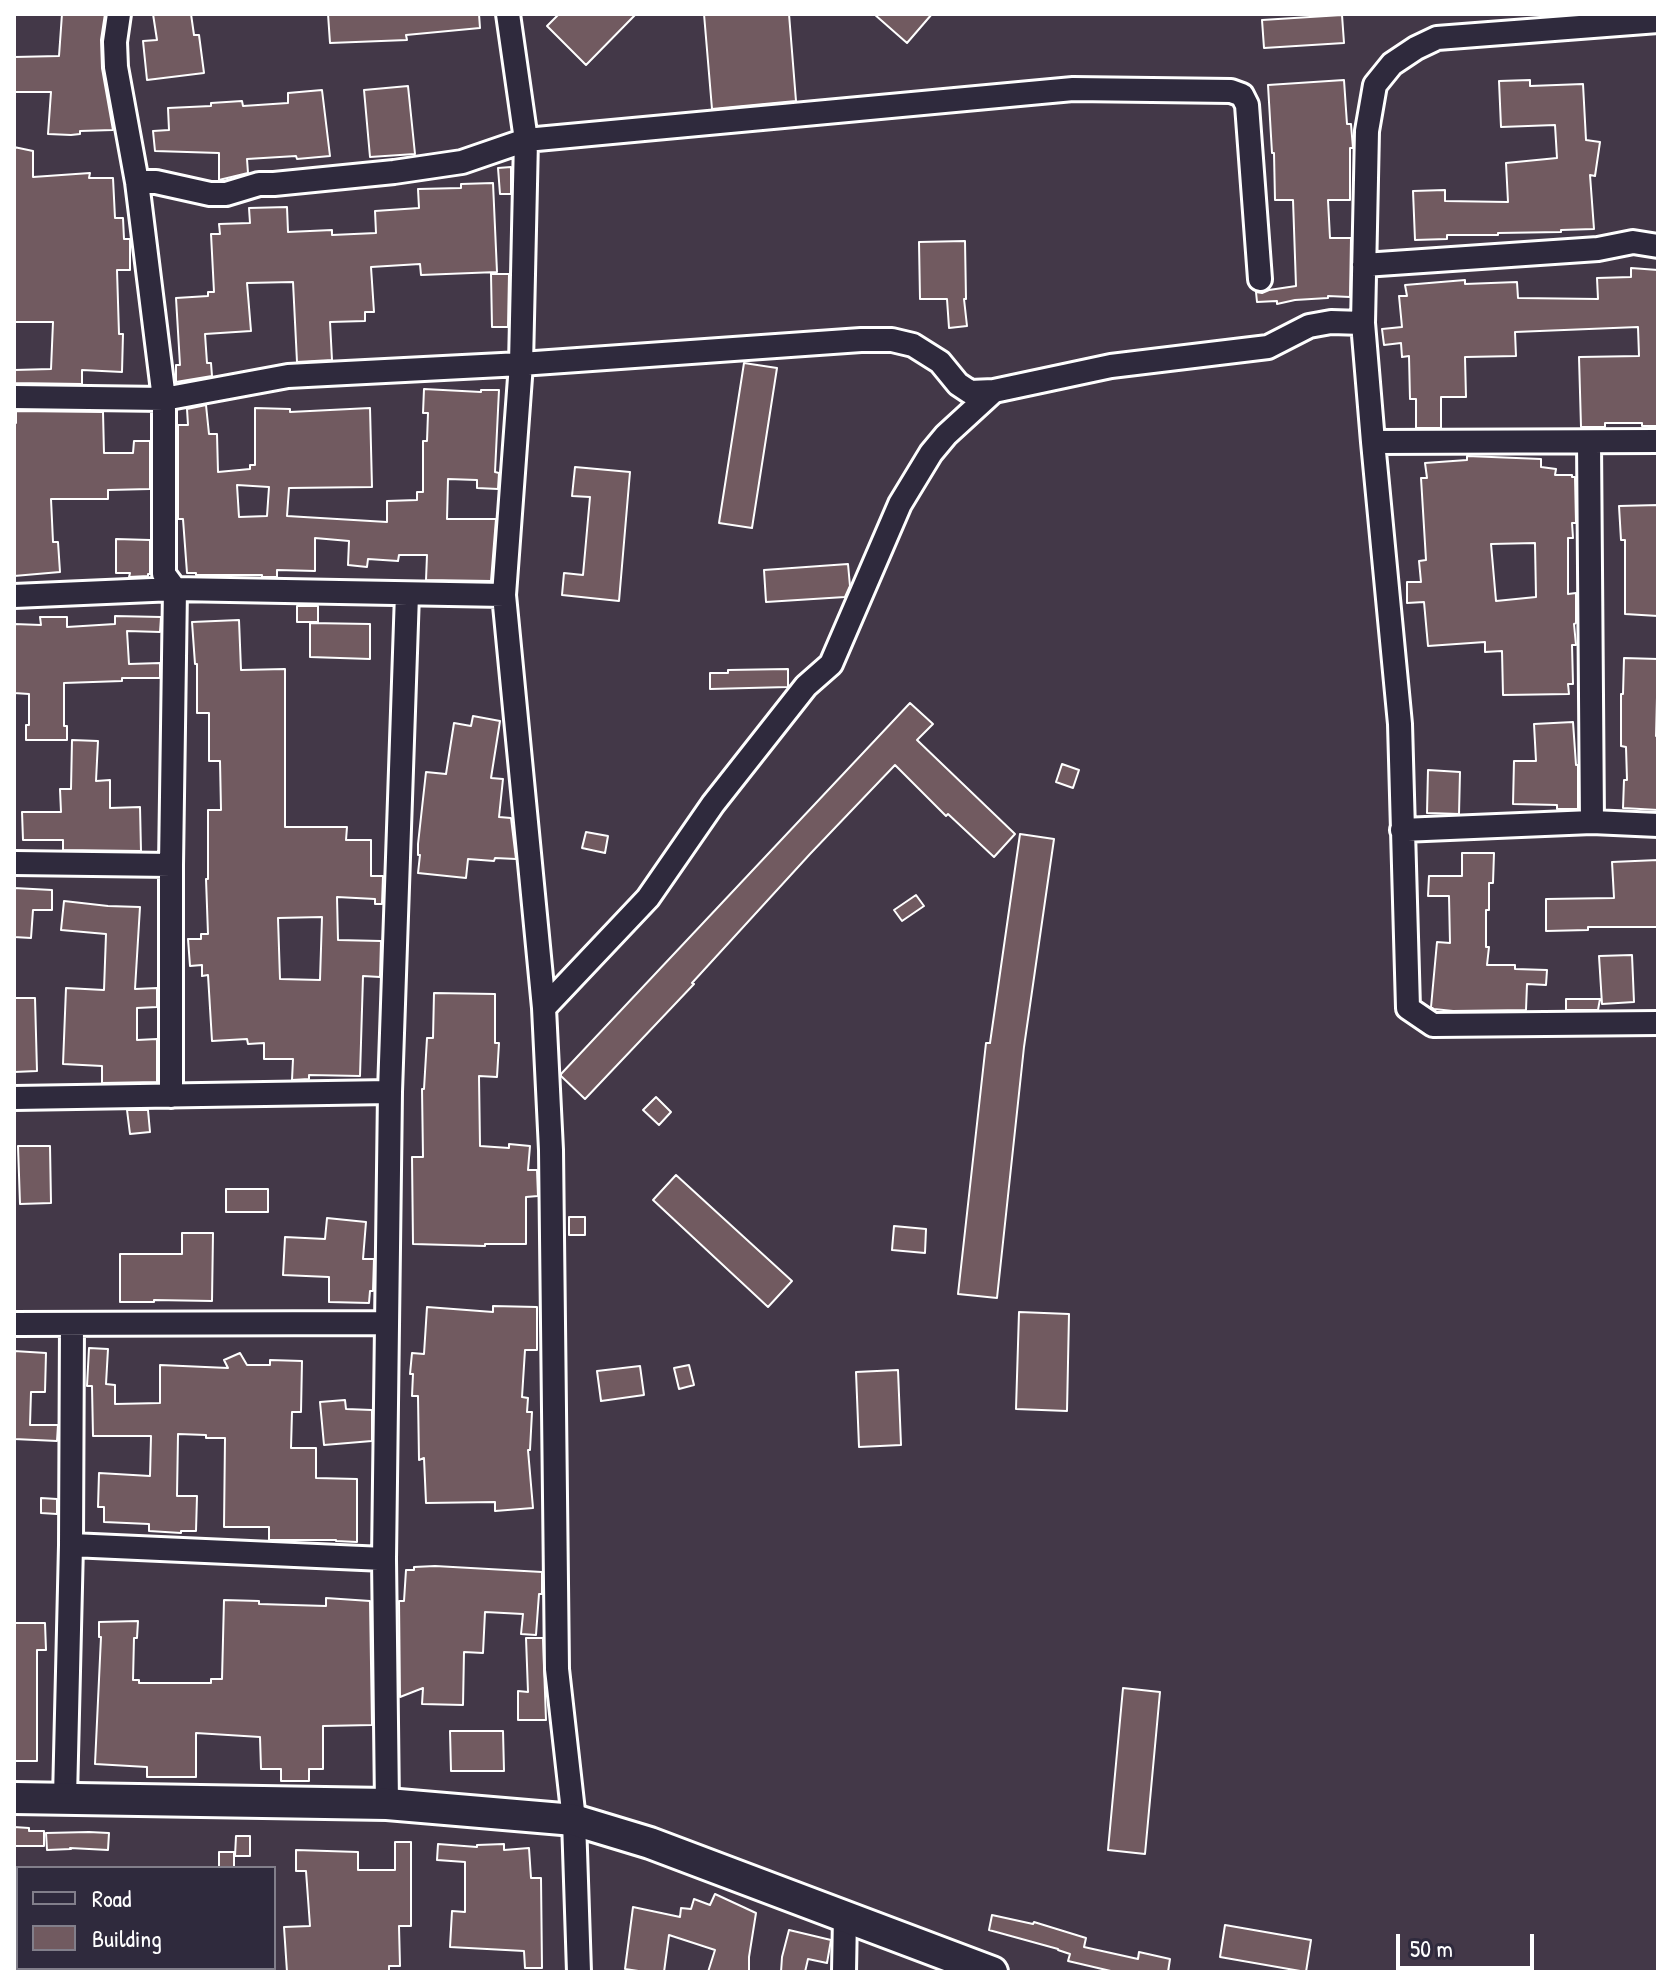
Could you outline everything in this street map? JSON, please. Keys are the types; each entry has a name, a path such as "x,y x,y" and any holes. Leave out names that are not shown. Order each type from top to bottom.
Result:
{"main road":[{"path":"14,1798 387,1804 574,1820 650,1843 992,1972"}],"street":[{"path":"119,14 115,42 116,67 137,182 164,399 164,574 175,589 171,1096"},
{"path":"508,14 526,140 521,364 504,595 544,1008 551,1150 557,1669 574,1820 579,1972"},
{"path":"1658,21 1555,22 1437,38 1392,64 1375,85 1367,131 1363,323 1400,724 1408,1008 1433,1025 1658,1023"},
{"path":"137,182 156,182 210,194 226,194 259,184 379,174 462,162 526,140 1073,89 1231,91 1242,95 1247,105 1260,279"},
{"path":"1364,265 1598,249 1633,242 1658,246"},
{"path":"14,397 164,399 288,376 521,364 861,340 892,340 913,345 940,362 958,384 970,392 994,391 1111,366 1268,347 1309,326 1331,322 1363,323"},
{"path":"544,1008 648,898 722,792 806,686 831,664 900,504 938,444 994,391"},
{"path":"1373,442 1658,441"},
{"path":"1589,442 1592,822"},
{"path":"14,596 175,589 504,595"},
{"path":"387,1804 384,1559 390,1092 407,594"},
{"path":"1402,830 1592,822 1658,825"},
{"path":"14,863 171,865"},
{"path":"14,1098 390,1092"},
{"path":"14,1324 387,1323"},
{"path":"65,1798 72,1324"},
{"path":"71,1545 384,1559"},
{"path":"844,1972 845,1916"}],"building":[{"path":"62,14 105,14 101,40 102,68 113,130 80,131 80,134 71,135 48,134 51,92 14,92 14,57 59,56"},
{"path":"153,14 191,14 194,35 199,35 204,73 147,80 143,41 157,40"},
{"path":"328,14 479,14 480,28 406,35 407,40 330,43"},
{"path":"559,14 636,14 586,65 547,26"},
{"path":"704,14 789,14 796,101 712,109"},
{"path":"874,14 932,14 907,43"},
{"path":"1342,15 1344,43 1264,48 1262,20"},
{"path":"1344,80 1347,124 1351,124 1353,148 1350,148 1350,200 1328,200 1330,238 1351,238 1350,297 1328,296 1277,304 1277,301 1257,302 1256,292 1296,286 1293,200 1275,200 1268,85"},
{"path":"1530,80 1530,86 1583,84 1586,140 1600,142 1595,176 1590,175 1594,229 1447,235 1447,239 1415,240 1413,191 1445,190 1445,201 1508,202 1506,163 1557,158 1555,125 1501,127 1499,81"},
{"path":"408,86 415,154 370,157 364,90"},
{"path":"322,90 330,156 247,159 248,173 219,180 219,153 155,151 153,131 169,130 168,108 242,101 243,106 288,103 288,93"},
{"path":"14,147 33,151 33,177 90,173 89,178 113,178 115,218 123,218 124,239 130,239 130,270 117,270 119,334 123,334 122,372 82,370 82,384 14,383 14,370 51,369 53,322 14,322"},
{"path":"511,167 511,194 500,194 498,168"},
{"path":"493,183 497,272 421,275 420,264 371,267 374,312 365,312 365,321 330,322 332,360 297,362 293,282 247,283 251,331 205,334 207,363 211,363 212,376 176,382 176,365 180,365 176,298 208,296 208,292 214,292 211,234 220,234 219,224 250,223 249,208 287,207 288,232 332,230 332,235 376,233 375,211 419,208 418,189 461,188 461,184"},
{"path":"965,241 967,326 949,328 947,299 920,299 919,242"},
{"path":"1631,268 1658,270 1658,426 1605,423 1605,427 1581,427 1579,357 1639,356 1638,327 1515,332 1516,356 1465,357 1466,397 1441,397 1441,428 1416,428 1416,399 1410,399 1409,356 1402,357 1401,343 1384,345 1382,329 1402,327 1399,296 1407,296 1405,285 1465,280 1465,284 1517,282 1518,298 1598,299 1597,278 1631,277"},
{"path":"491,274 509,274 508,327 492,327"},
{"path":"744,363 777,368 752,528 719,523"},
{"path":"424,389 499,390 495,472 499,473 498,489 477,488 477,480 448,479 447,519 496,519 491,581 426,580 427,555 399,555 398,561 368,559 367,567 348,565 349,541 315,538 315,571 277,570 277,577 187,573 183,519 178,519 178,425 188,425 187,409 206,405 209,434 217,434 218,472 250,469 250,465 255,465 255,408 290,409 290,412 370,408 372,487 289,488 287,516 387,522 387,501 417,500 417,492 423,492 423,441 427,441 428,413 423,413","holes":["237,485 269,487 267,516 239,517"]},
{"path":"16,411 103,412 104,453 133,453 134,441 150,441 150,489 108,490 108,499 51,499 53,542 58,542 60,572 14,576"},
{"path":"1467,456 1541,459 1541,467 1556,469 1555,475 1575,477 1576,523 1572,523 1573,538 1568,538 1568,594 1576,593 1576,645 1572,645 1573,684 1568,684 1569,694 1503,695 1502,651 1485,652 1485,642 1428,646 1424,602 1407,603 1407,582 1421,582 1419,561 1426,560 1421,478 1427,478 1425,463 1467,460","holes":["1535,543 1536,597 1496,601 1491,544"]},
{"path":"575,467 630,472 619,601 562,595 564,573 583,575 590,497 572,496"},
{"path":"1658,505 1658,616 1625,614 1625,540 1621,540 1619,506"},
{"path":"116,539 150,540 148,576 129,577 130,573 116,573"},
{"path":"848,564 850,586 845,597 766,602 764,570"},
{"path":"297,606 318,606 318,622 297,622"},
{"path":"115,616 161,617 160,632 127,631 129,664 160,663 160,678 64,683 67,740 26,740 29,694 14,693 14,624 41,625 40,617 67,617 67,627 115,624"},
{"path":"239,620 241,670 285,669 285,827 347,827 346,840 371,840 371,876 383,876 382,904 375,904 375,899 337,897 338,940 381,941 380,977 363,976 360,1076 309,1075 309,1079 292,1080 293,1059 264,1059 264,1043 248,1044 247,1039 212,1041 208,975 202,976 202,965 190,966 188,939 201,939 201,934 208,934 208,810 221,810 220,761 209,761 209,713 197,713 197,664 192,622","holes":["322,917 320,980 280,979 278,918"]},
{"path":"310,623 370,624 370,659 310,657"},
{"path":"1624,658 1658,659 1658,810 1623,808 1624,780 1627,780 1626,747 1621,746"},
{"path":"788,669 788,687 710,689 710,673"},
{"path":"910,703 933,724 917,740 1015,834 994,857 948,814 946,816 895,765 585,1099 561,1074"},
{"path":"473,716 500,721 491,778 503,779 499,817 511,818 516,859 468,859 466,878 418,873 426,772 446,774 454,723 471,726"},
{"path":"1573,722 1578,765 1578,809 1513,804 1514,761 1536,761 1534,724"},
{"path":"72,740 98,741 96,781 110,780 110,808 140,807 141,851 63,850 63,840 23,840 22,812 61,812 60,789 71,789"},
{"path":"1062,764 1079,770 1073,788 1056,782"},
{"path":"1428,770 1460,772 1459,814 1427,813"},
{"path":"586,832 608,836 605,853 582,848"},
{"path":"1020,834 1054,839 1024,1047 997,1298 958,1294 986,1043 990,1043"},
{"path":"1462,853 1494,853 1493,883 1489,883 1489,910 1486,910 1487,965 1547,970 1546,985 1527,984 1526,1010 1453,1011 1431,1007 1437,942 1450,943 1449,896 1428,896 1429,876 1462,876"},
{"path":"1658,860 1658,927 1588,927 1588,930 1546,931 1546,899 1614,898 1612,862"},
{"path":"14,888 52,890 52,910 33,910 31,938 14,937"},
{"path":"916,895 924,906 902,921 894,910"},
{"path":"64,901 140,907 135,989 157,988 157,1007 137,1008 137,1040 157,1039 157,1082 102,1083 102,1066 63,1064 66,988 104,990 106,934 61,930"},
{"path":"1632,955 1634,1002 1602,1004 1599,956"},
{"path":"434,993 495,994 495,1043 499,1043 497,1077 479,1076 480,1146 530,1146 528,1170 537,1170 538,1196 526,1197 526,1244 413,1244 412,1157 423,1157 422,1089 427,1038 433,1038"},
{"path":"14,998 35,998 37,1071 14,1072"},
{"path":"1566,999 1600,999 1598,1010 1566,1010"},
{"path":"656,1097 671,1112 659,1125 643,1110"},
{"path":"127,1110 148,1110 150,1132 130,1134"},
{"path":"18,1146 50,1146 51,1203 20,1204"},
{"path":"676,1175 792,1281 768,1307 653,1200"},
{"path":"226,1189 268,1189 268,1212 226,1212"},
{"path":"569,1217 585,1217 585,1235 569,1235"},
{"path":"327,1218 366,1222 363,1259 374,1259 373,1291 370,1291 369,1303 329,1302 329,1277 283,1275 285,1237 325,1239"},
{"path":"894,1226 926,1229 925,1253 892,1250"},
{"path":"182,1233 213,1233 212,1301 120,1302 120,1254 182,1254"},
{"path":"493,1306 537,1307 537,1350 525,1350 522,1397 528,1398 527,1412 532,1412 528,1450 533,1508 495,1511 495,1502 426,1503 424,1458 419,1460 418,1396 412,1396 413,1374 410,1374 412,1353 424,1354 427,1307 493,1312"},
{"path":"1019,1312 1069,1314 1067,1411 1016,1409"},
{"path":"89,1348 108,1349 106,1384 115,1385 115,1404 160,1403 160,1365 228,1368 224,1360 240,1353 247,1365 270,1365 270,1360 302,1361 301,1412 292,1412 291,1448 316,1448 316,1478 357,1479 357,1542 269,1540 269,1527 224,1527 225,1438 206,1438 206,1435 178,1434 177,1496 197,1496 196,1531 149,1531 149,1524 104,1522 104,1507 98,1507 99,1473 150,1476 151,1436 93,1436 92,1386 87,1386"},
{"path":"14,1351 46,1353 45,1392 31,1392 30,1425 58,1425 57,1441 14,1439"},
{"path":"689,1365 694,1385 679,1389 674,1368"},
{"path":"640,1366 644,1395 601,1401 597,1371"},
{"path":"898,1370 901,1445 859,1447 856,1372"},
{"path":"345,1400 346,1409 372,1410 372,1441 324,1445 320,1402"},
{"path":"41,1498 57,1499 57,1514 41,1513"},
{"path":"435,1566 542,1572 536,1635 521,1634 523,1614 485,1612 483,1653 464,1652 463,1705 422,1704 423,1688 400,1697 399,1601 404,1601 406,1570"},
{"path":"326,1598 370,1601 372,1725 323,1726 323,1769 309,1769 309,1781 281,1781 281,1769 261,1769 260,1737 196,1733 196,1777 147,1777 147,1767 95,1764 101,1637 99,1622 138,1621 137,1638 134,1638 133,1680 139,1680 139,1683 211,1683 211,1679 222,1679 224,1600 326,1606"},
{"path":"14,1623 45,1623 46,1650 37,1650 37,1761 14,1761"},
{"path":"526,1638 543,1638 546,1720 518,1720 518,1691 528,1692"},
{"path":"1123,1688 1160,1692 1145,1854 1108,1850"},
{"path":"450,1731 503,1731 504,1771 451,1771"},
{"path":"14,1827 44,1831 44,1846 14,1846"},
{"path":"46,1833 109,1833 108,1850 47,1850"},
{"path":"236,1836 250,1836 250,1856 235,1856"},
{"path":"395,1842 411,1842 411,1926 399,1926 400,1966 389,1966 389,1972 287,1972 284,1927 310,1926 306,1871 296,1871 296,1850 358,1852 358,1870 395,1870"},
{"path":"438,1844 477,1847 504,1844 504,1850 529,1848 531,1878 541,1878 542,1968 525,1968 524,1951 450,1947 452,1911 465,1912 465,1862 437,1860"},
{"path":"219,1852 234,1852 234,1866 219,1866"},
{"path":"715,1894 756,1913 749,1972 708,1972 715,1950 669,1935 664,1972 625,1969 633,1907 680,1917 681,1908 691,1909 694,1899 710,1905"},
{"path":"992,1915 1034,1922 1086,1938 1084,1947 1138,1959 1139,1952 1170,1959 1168,1972 1115,1972 1068,1961 1070,1954 1058,1949 989,1930"},
{"path":"1225,1925 1311,1940 1306,1972 1220,1957"},
{"path":"789,1930 831,1940 827,1963 808,1959 805,1972 781,1972"}]}
